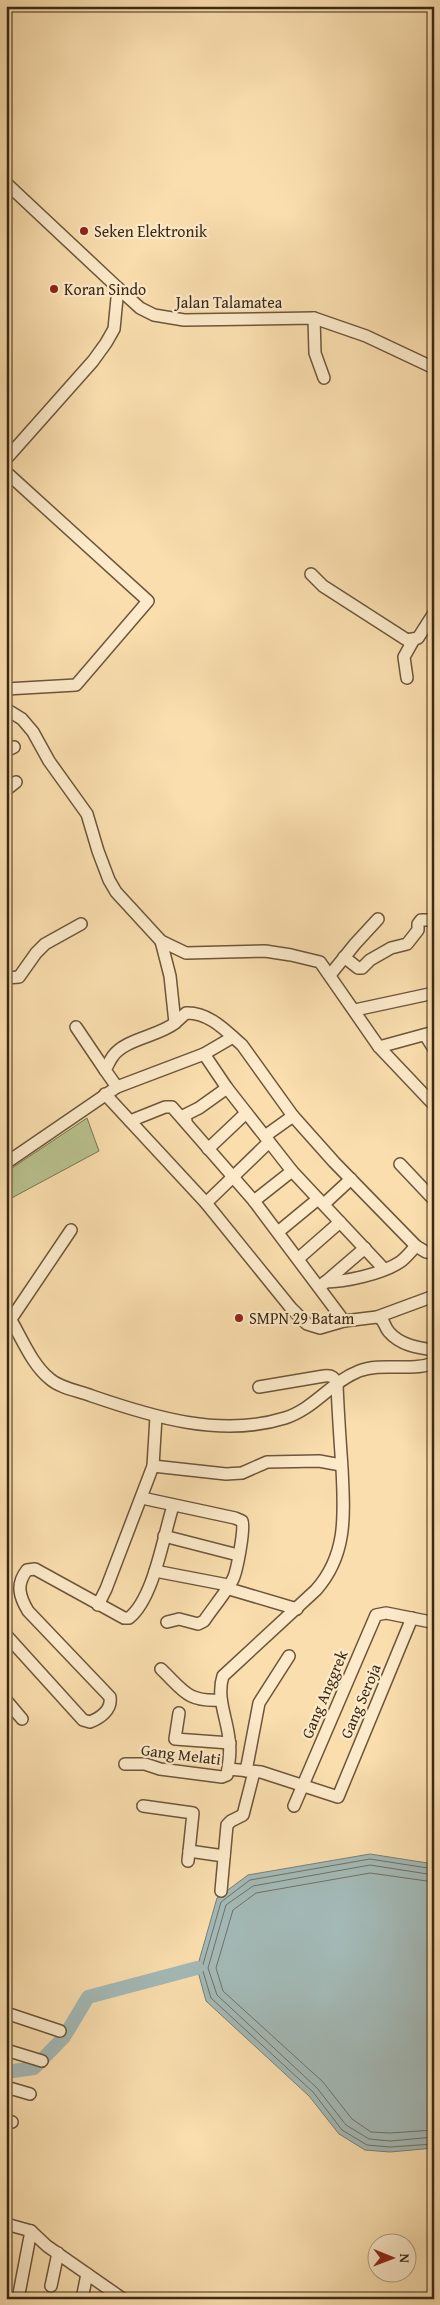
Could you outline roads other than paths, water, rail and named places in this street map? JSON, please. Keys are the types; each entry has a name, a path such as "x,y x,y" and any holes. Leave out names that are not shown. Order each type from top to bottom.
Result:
{"street":[{"name":"Jalan Talamatea","path":"6,183 140,308 154,315 169,319 314,318 366,336 434,368"},
{"path":"6,459 93,361 106,343 114,329 118,288"},
{"path":"314,318 315,353 324,378"},
{"path":"6,472 148,601 76,684 6,689"},
{"path":"311,574 323,586 403,639 413,641"},
{"path":"407,678 404,657 413,641 418,638 434,613"},
{"path":"6,711 22,720 33,732 49,761 90,820 98,851 109,880 116,892 161,942 176,950 194,954 235,951 291,955 320,962 379,1047 434,1105"},
{"path":"6,790 16,782"},
{"path":"330,975 378,919"},
{"path":"344,957 358,968 362,968 370,960 391,948 407,944 418,930 418,924 421,920 434,920"},
{"path":"6,978 19,977 45,944 81,924"},
{"path":"161,942 170,976 175,1022"},
{"path":"354,1010 434,993"},
{"path":"105,1070 113,1055 119,1050 168,1028 186,1013 202,1015 215,1022 242,1045 293,1116 351,1179 416,1246 426,1252 434,1253"},
{"path":"76,1027 117,1087"},
{"path":"379,1047 430,1034 434,1049"},
{"path":"6,1163 117,1087 204,1054 233,1037"},
{"path":"204,1054 227,1088 292,1171 384,1269"},
{"path":"186,1121 185,1115 199,1108 227,1088"},
{"path":"106,1094 206,1202 291,1308 307,1324 320,1328 377,1317 434,1296"},
{"path":"130,1121 172,1107 254,1201 322,1285 344,1322"},
{"path":"208,1149 246,1113"},
{"path":"206,1202 267,1139 293,1116"},
{"path":"400,1164 434,1200"},
{"path":"254,1201 292,1171"},
{"path":"278,1232 351,1179"},
{"path":"299,1258 340,1222"},
{"path":"71,1230 8,1316 35,1362 50,1379 65,1386 156,1417 217,1425 246,1425 270,1422 288,1417 310,1406 337,1384 365,1369 416,1367 434,1363"},
{"path":"322,1285 348,1280 384,1269 403,1260 416,1246"},
{"path":"322,1285 364,1248"},
{"path":"377,1317 381,1318 391,1335 407,1345 434,1350"},
{"path":"259,1387 330,1375 337,1384 344,1518 339,1551 325,1581 223,1676 220,1684 221,1700 229,1740 228,1769 250,1771 303,1786"},
{"path":"98,1605 142,1498 153,1466 156,1417"},
{"path":"153,1466 226,1474 242,1473 267,1462 319,1461 341,1464"},
{"path":"142,1498 242,1521 244,1533 234,1578 201,1623 184,1619 167,1622"},
{"path":"6,1635 83,1720 93,1721 103,1715 110,1703 110,1697 28,1611 20,1594 21,1578 27,1570 34,1569 98,1605 124,1618 129,1618 142,1604 155,1571 173,1506"},
{"path":"164,1536 238,1555"},
{"path":"155,1571 227,1586 297,1609"},
{"name":"Gang Anggrek","path":"294,1806 376,1615 386,1613 412,1618"},
{"path":"412,1618 431,1622"},
{"name":"Gang Seroja","path":"303,1786 338,1797 412,1618"},
{"path":"221,1891 227,1825 243,1815 250,1771 252,1738 260,1703 290,1656"},
{"path":"161,1669 191,1698 204,1701 221,1700"},
{"path":"6,1700 22,1720"},
{"path":"178,1713 175,1739 229,1740 252,1738"},
{"name":"Gang Melati","path":"124,1764 145,1764 160,1769 222,1777 227,1775 228,1769"},
{"path":"143,1806 193,1813 188,1856 224,1856"},
{"path":"6,2013 60,2031"},
{"path":"6,2050 42,2061"},
{"path":"6,2087 30,2094"},
{"path":"6,2224 31,2231 111,2295 124,2299"},
{"path":"18,2299 31,2231"},
{"path":"51,2286 58,2253"},
{"path":"82,2299 87,2274"}],"water":[{"path":"370,1854 434,1864 434,2148 390,2152 365,2150 339,2134 309,2096 206,2001 197,1968 217,1898 248,1875"}],"waterway":[{"path":"6,2072 34,2068 64,2037 88,1997 197,1968"}],"place":[{"name":"Seken Elektronik","path":"84,231"},
{"name":"Koran Sindo","path":"54,289"},
{"name":"SMPN 29 Batam","path":"239,1318"}]}
